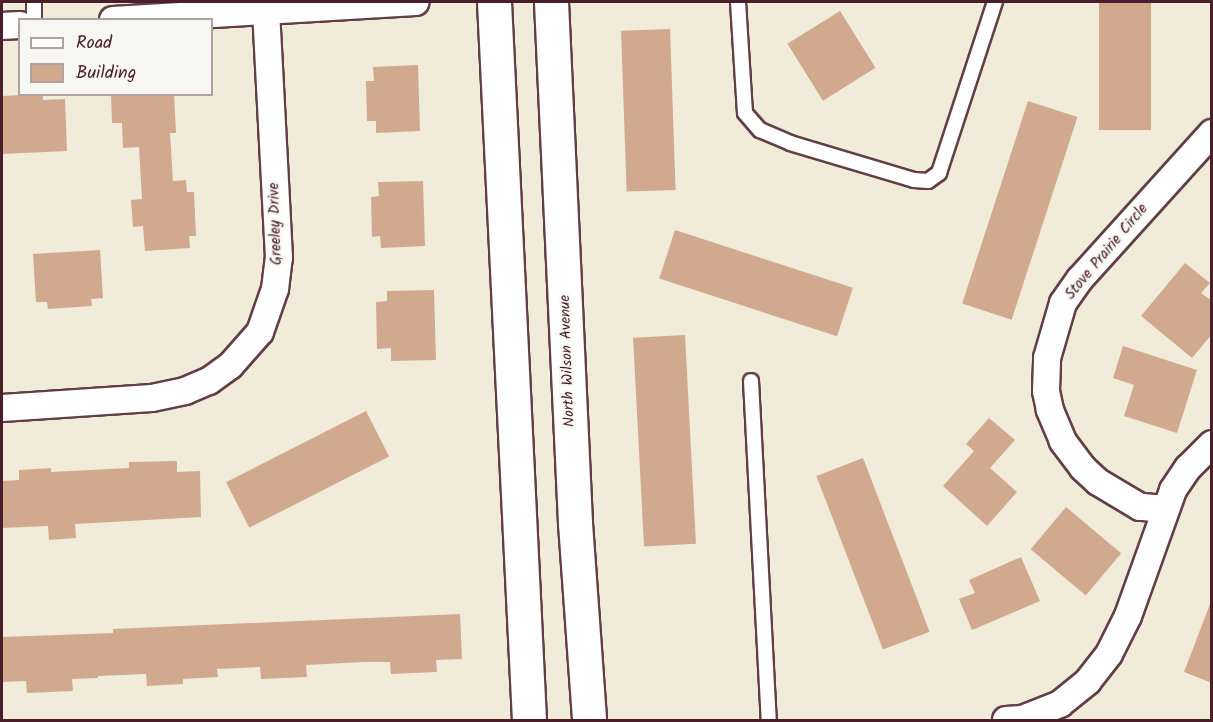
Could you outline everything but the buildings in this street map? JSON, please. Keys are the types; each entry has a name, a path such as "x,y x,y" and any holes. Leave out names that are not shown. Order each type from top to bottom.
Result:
{"main road":[{"path":"494,2 529,720"},
{"name":"North Wilson Avenue","path":"551,2 575,523 589,720"}],"street":[{"path":"147,18 415,2"},
{"name":"Greeley Drive","path":"2,408 152,398 185,391 209,381 230,366 260,332 275,289 279,258 266,11"},
{"path":"2,26 18,25"},
{"name":"Stove Prairie Circle","path":"1165,509 1140,507 1098,482 1083,468 1063,441 1050,410 1046,391 1047,358 1063,303 1080,279 1212,134"},
{"path":"1006,720 1022,719 1060,704 1088,681 1109,654 1128,616 1173,490 1188,468 1212,444"}],"lane":[{"path":"34,2 34,18"},
{"path":"738,2 744,113 760,130 790,143 914,180 928,181 939,173 995,2"},
{"path":"751,381 770,720"}]}
